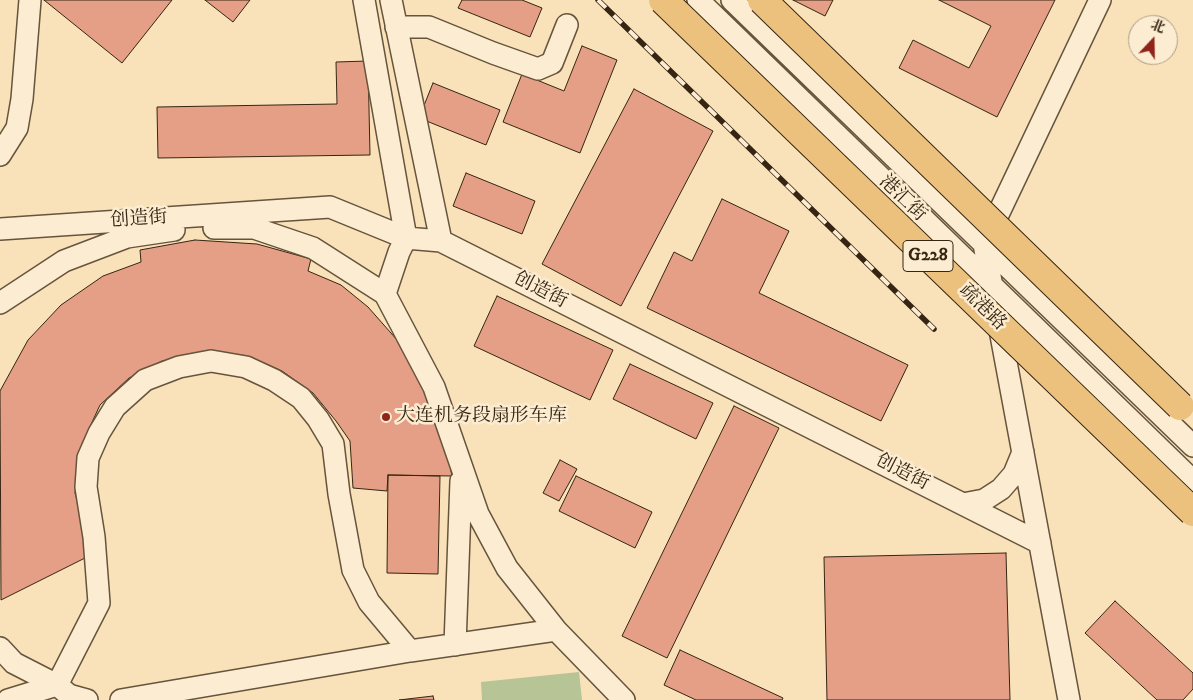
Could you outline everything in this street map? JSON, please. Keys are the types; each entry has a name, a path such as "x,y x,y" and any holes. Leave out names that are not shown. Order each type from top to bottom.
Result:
{"highway":[{"name":"疏港路","path":"663,0 1193,512"},
{"path":"762,0 1180,406"}],"street":[{"path":"0,155 17,128 22,99 30,0"},
{"path":"364,0 406,238 399,252 385,294"},
{"path":"391,0 441,241"},
{"name":"港汇街","path":"698,0 1193,481"},
{"name":"港汇街","path":"732,0 1193,446"},
{"path":"1069,700 984,244 1100,0"},
{"path":"396,27 429,27 538,69 552,63 567,25"},
{"name":"创造街","path":"0,229 330,207 406,238 441,241 1040,543"},
{"path":"961,222 976,222 1002,208"},
{"path":"0,303 64,261 127,237 186,228 254,228 313,248 385,294 434,387 478,514 507,568 556,630 624,700"},
{"path":"60,692 99,603 94,537 86,487 88,458 99,432 115,407 145,380 179,367 212,361 246,367 274,380 302,398 318,420 334,444 339,494 353,570 369,602 410,651"},
{"path":"963,504 984,500 1001,489 1014,474 1023,452"},
{"path":"454,646 461,467"},
{"path":"121,700 410,651 556,630"},
{"path":"0,648 14,664 60,692 87,700"},
{"path":"8,700 60,692"}],"green space":[{"path":"579,672 582,700 482,700 481,682"}],"building":[{"path":"44,0 172,0 122,63"},
{"path":"205,0 250,0 233,22"},
{"path":"462,0 522,0 542,8 530,37 458,8"},
{"path":"793,0 833,0 825,16"},
{"path":"939,0 1055,0 997,117 899,68 913,40 969,68 991,26"},
{"path":"582,46 617,60 580,153 503,122 522,74 564,91"},
{"path":"368,61 370,155 158,158 157,107 337,104 336,62"},
{"path":"433,83 500,110 486,145 419,118"},
{"path":"634,89 713,131 621,306 542,264"},
{"path":"466,173 535,201 522,234 453,206"},
{"path":"722,199 789,231 759,293 908,365 881,421 647,308 674,252 692,261"},
{"name":"大连机务段扇形车库","path":"195,240 257,244 311,259 308,271 341,285 368,307 398,341 424,379 447,449 452,476 388,475 387,491 353,488 350,441 313,393 282,371 250,357 198,353 162,361 129,378 100,405 82,444 75,493 93,554 1,600 0,391 28,340 61,305 103,276 141,262 140,250"},
{"path":"497,296 613,350 590,400 474,346"},
{"path":"630,364 713,403 696,439 613,399"},
{"path":"734,406 779,428 667,658 622,636"},
{"path":"560,460 577,469 559,501 543,493"},
{"path":"388,475 440,476 438,574 387,573"},
{"path":"576,476 652,512 635,548 559,511"},
{"path":"1006,553 1010,700 827,700 824,557"},
{"path":"1115,601 1193,673 1193,689 1183,700 1157,700 1085,633"},
{"path":"680,650 783,698 782,700 696,700 664,685"},
{"path":"433,696 434,700 399,700"}],"railway":[{"path":"598,0 934,329"}],"place":[{"name":"大连机务段扇形车库","path":"386,417"}]}
